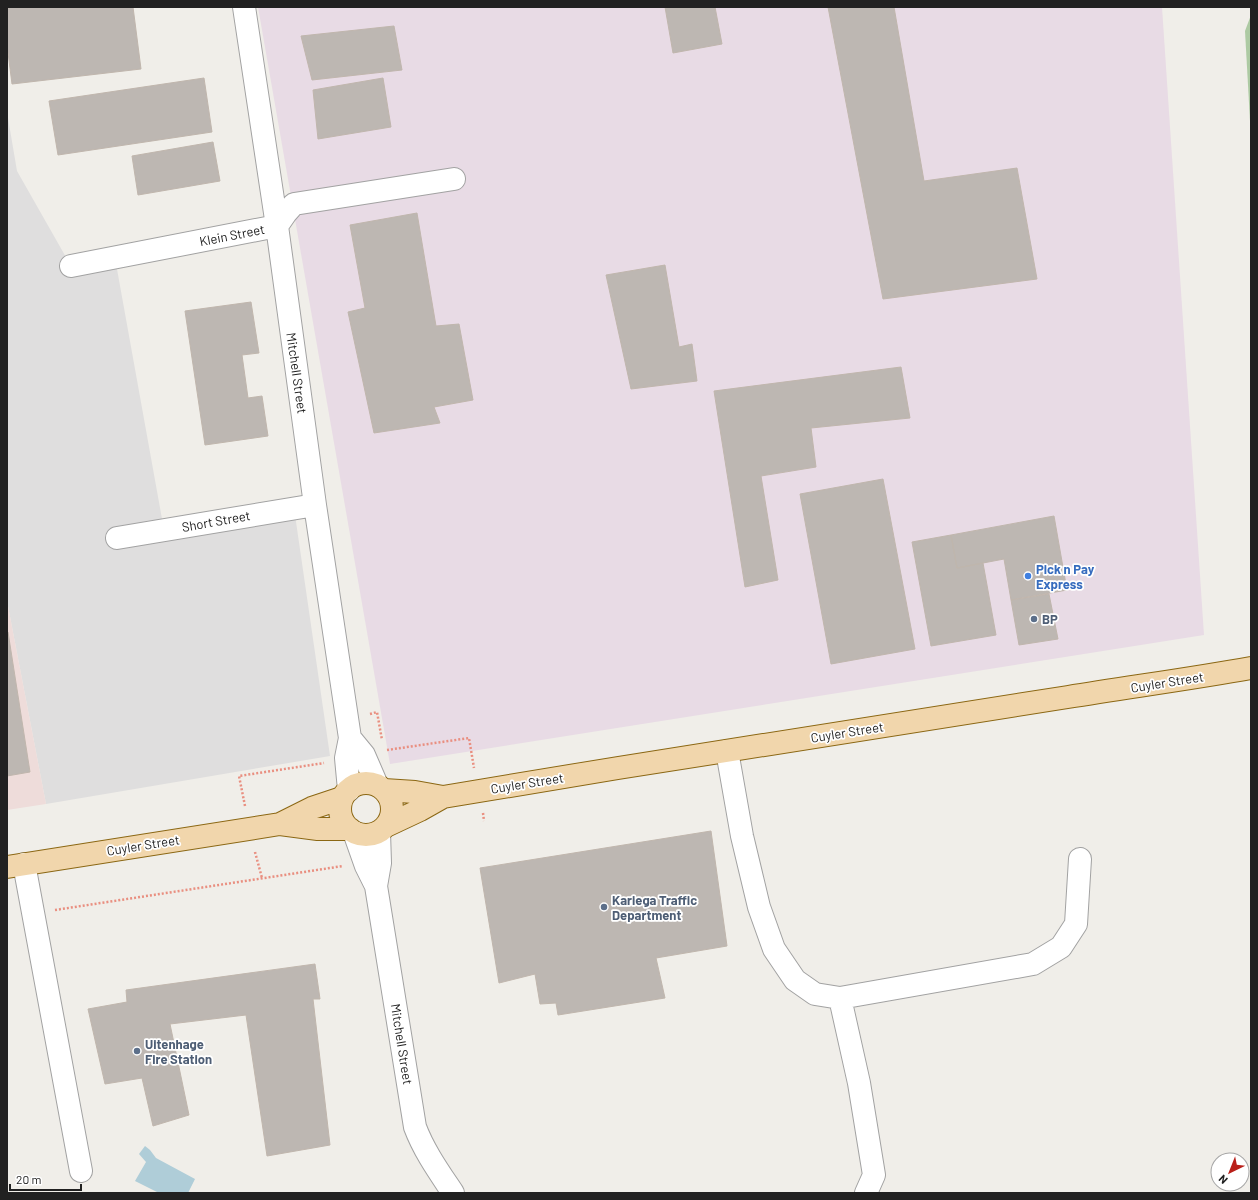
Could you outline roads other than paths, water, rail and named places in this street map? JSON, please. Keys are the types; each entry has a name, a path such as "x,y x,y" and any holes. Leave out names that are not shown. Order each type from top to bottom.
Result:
{"main road":[{"name":"Cuyler Street","path":"382,829 443,797 1251,668"},
{"path":"367,783 380,788 390,799 392,809 390,818 382,829 370,835 362,835 352,830 342,818 340,808 346,794 358,785 367,783"},
{"name":"Cuyler Street","path":"380,788 443,797"},
{"name":"Cuyler Street","path":"280,824 312,808 346,794"},
{"name":"Cuyler Street","path":"15,866 280,824 318,829 352,830"}],"street":[{"name":"Mitchell Street","path":"244,7 277,226 315,505 349,729 346,758 346,794"},
{"name":"Klein Street","path":"72,266 277,226 294,204 454,179"},
{"name":"Short Street","path":"117,538 315,505"},
{"path":"349,729 380,788"},
{"path":"727,751 742,836 759,907 774,949 795,980 814,994 840,998 1033,964 1061,947 1076,924 1080,859"},
{"name":"Mitchell Street","path":"376,886 380,863 382,829"},
{"name":"Mitchell Street","path":"352,830 366,866 376,886 415,1127 418,1137 429,1157 453,1193"},
{"path":"15,866 33,914 81,1171"},
{"path":"840,998 859,1083 874,1175 866,1193"}],"water":[{"path":"145,1146 156,1158 195,1179 188,1193 159,1193 135,1181 146,1162 139,1154"}],"place":[{"name":"Pick n Pay Express","path":"1028,576"},
{"name":"BP","path":"1034,619"},
{"name":"Kariega Traffic Department","path":"604,907"},
{"name":"Uitenhage Fire Station","path":"137,1051"}]}
